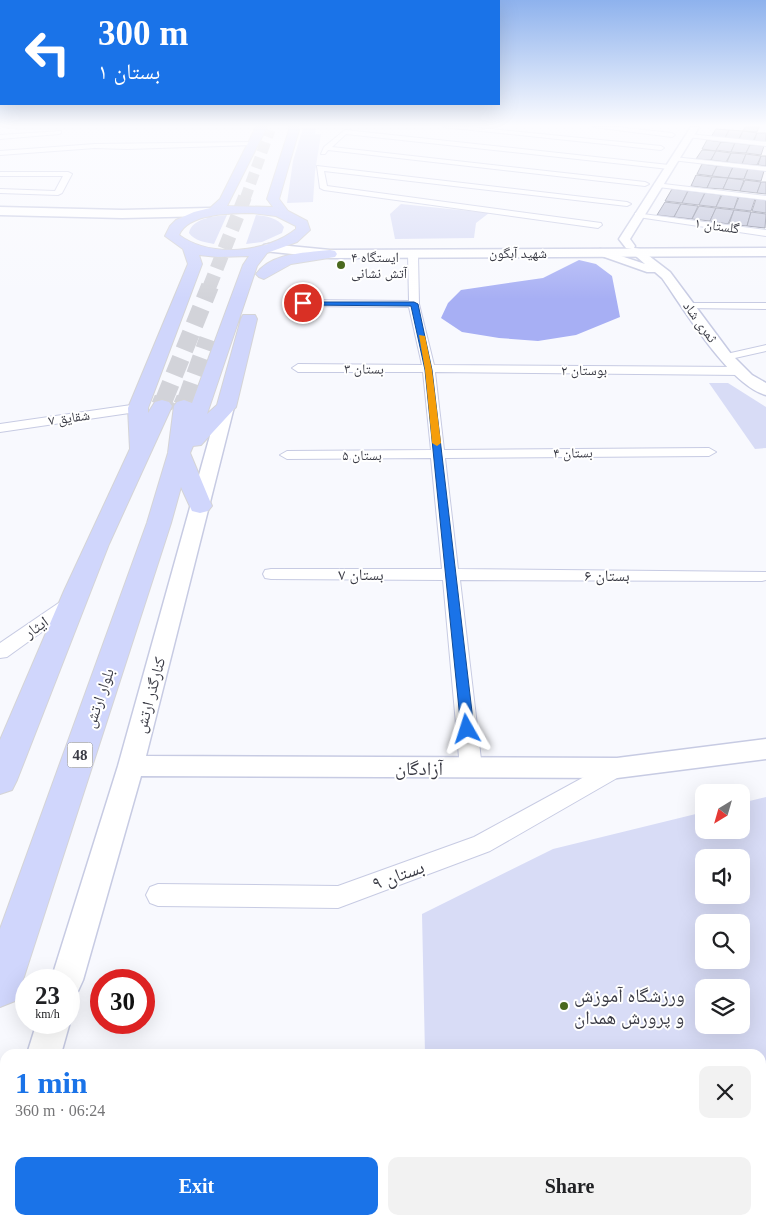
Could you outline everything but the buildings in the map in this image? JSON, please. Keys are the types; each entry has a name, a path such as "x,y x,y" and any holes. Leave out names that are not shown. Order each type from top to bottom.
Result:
{"highway":[{"path":"212,212 225,201 233,184"},
{"path":"276,184 273,199 283,213"},
{"path":"248,209 283,213 295,218 302,224 303,230 298,237 286,244 266,249 227,252 189,247 172,236 174,229 187,219 212,212 248,209"},
{"path":"139,451 138,408 195,264 189,247"},
{"path":"200,506 179,453 201,406 250,265 266,249"},
{"path":"179,453 226,407 259,281 268,270 289,260 330,254"},
{"path":"0,780 73,601 139,451 162,406"},
{"name":"بلوار ارتش","path":"0,986 159,523 179,453 184,406"}],"main road":[{"path":"173,213 225,201"},
{"path":"0,211 122,214 212,212"},
{"path":"122,214 159,220 174,229"},
{"name":"شهید آبگون","path":"298,237 327,245 352,247 600,252 634,249 766,252"},
{"name":"شهید آبگون","path":"266,249 330,254 413,254 501,250 766,246"}],"street":[{"path":"0,192 58,194 63,184"},
{"path":"323,184 324,188 598,225"},
{"path":"462,184 627,204"},
{"path":"446,205 470,185"},
{"path":"634,249 624,239 658,185 766,198"},
{"name":"گلستان ۱","path":"638,215 766,233"},
{"name":"ثمری شاد","path":"634,249 666,275 726,357 740,371 766,390"},
{"path":"600,252 666,275"},
{"path":"413,254 414,304 429,370 471,768"},
{"path":"303,303 414,304"},
{"path":"689,306 766,306"},
{"path":"726,357 766,348"},
{"name":"بستان ۳","path":"298,368 429,370"},
{"name":"بوستان ۲","path":"429,370 740,371"},
{"name":"کنارگذر ارتش","path":"69,969 132,766 226,407"},
{"name":"شقایق ۷","path":"0,428 138,408"},
{"name":"بستان ۴","path":"438,454 709,452"},
{"name":"بستان ۵","path":"287,455 438,454"},
{"name":"بستان ۷","path":"270,574 451,574"},
{"name":"بستان ۶","path":"451,574 762,576"},
{"name":"ایثار","path":"0,652 73,601"},
{"name":"آزادگان","path":"132,766 617,768 766,749"},
{"name":"بستان ۹","path":"158,895 338,897 482,844 617,768"},
{"path":"46,1049 50,1034"}],"shaded area":[{"path":"290,184 314,184 313,202 287,203"},
{"path":"401,204 489,213 476,223 474,238 395,239 390,214"},
{"path":"227,215 214,244 203,242 189,233 191,228 199,221 210,217"},
{"path":"256,215 278,221 284,227 282,233 262,242 246,244"},
{"path":"709,383 728,383 766,407 766,448 755,449"},
{"name":"ورزشگاه آموزش و پرورش همدان","path":"766,797 766,1049 425,1049 422,914 553,849 695,814 695,839 750,839 750,801"}],"water":[{"path":"579,260 596,264 612,276 620,317 576,335 538,341 499,338 462,332 441,318 448,303 461,290 543,278"}],"tunnel":[{"path":"245,199 250,184"},
{"path":"209,288 245,197"},
{"path":"164,400 210,286"},
{"path":"186,400 208,339"},
{"path":"162,406 165,399"},
{"path":"184,406 187,399"}],"slow traffic":[{"path":"421,336 429,370 437,443"}],"place":[{"name":"ایستگاه ۴ آتش نشانی","path":"341,265"},
{"name":"ورزشگاه آموزش و پرورش همدان","path":"564,1006"}],"route":[{"path":"303,303 414,304 429,370 467,729"}]}
